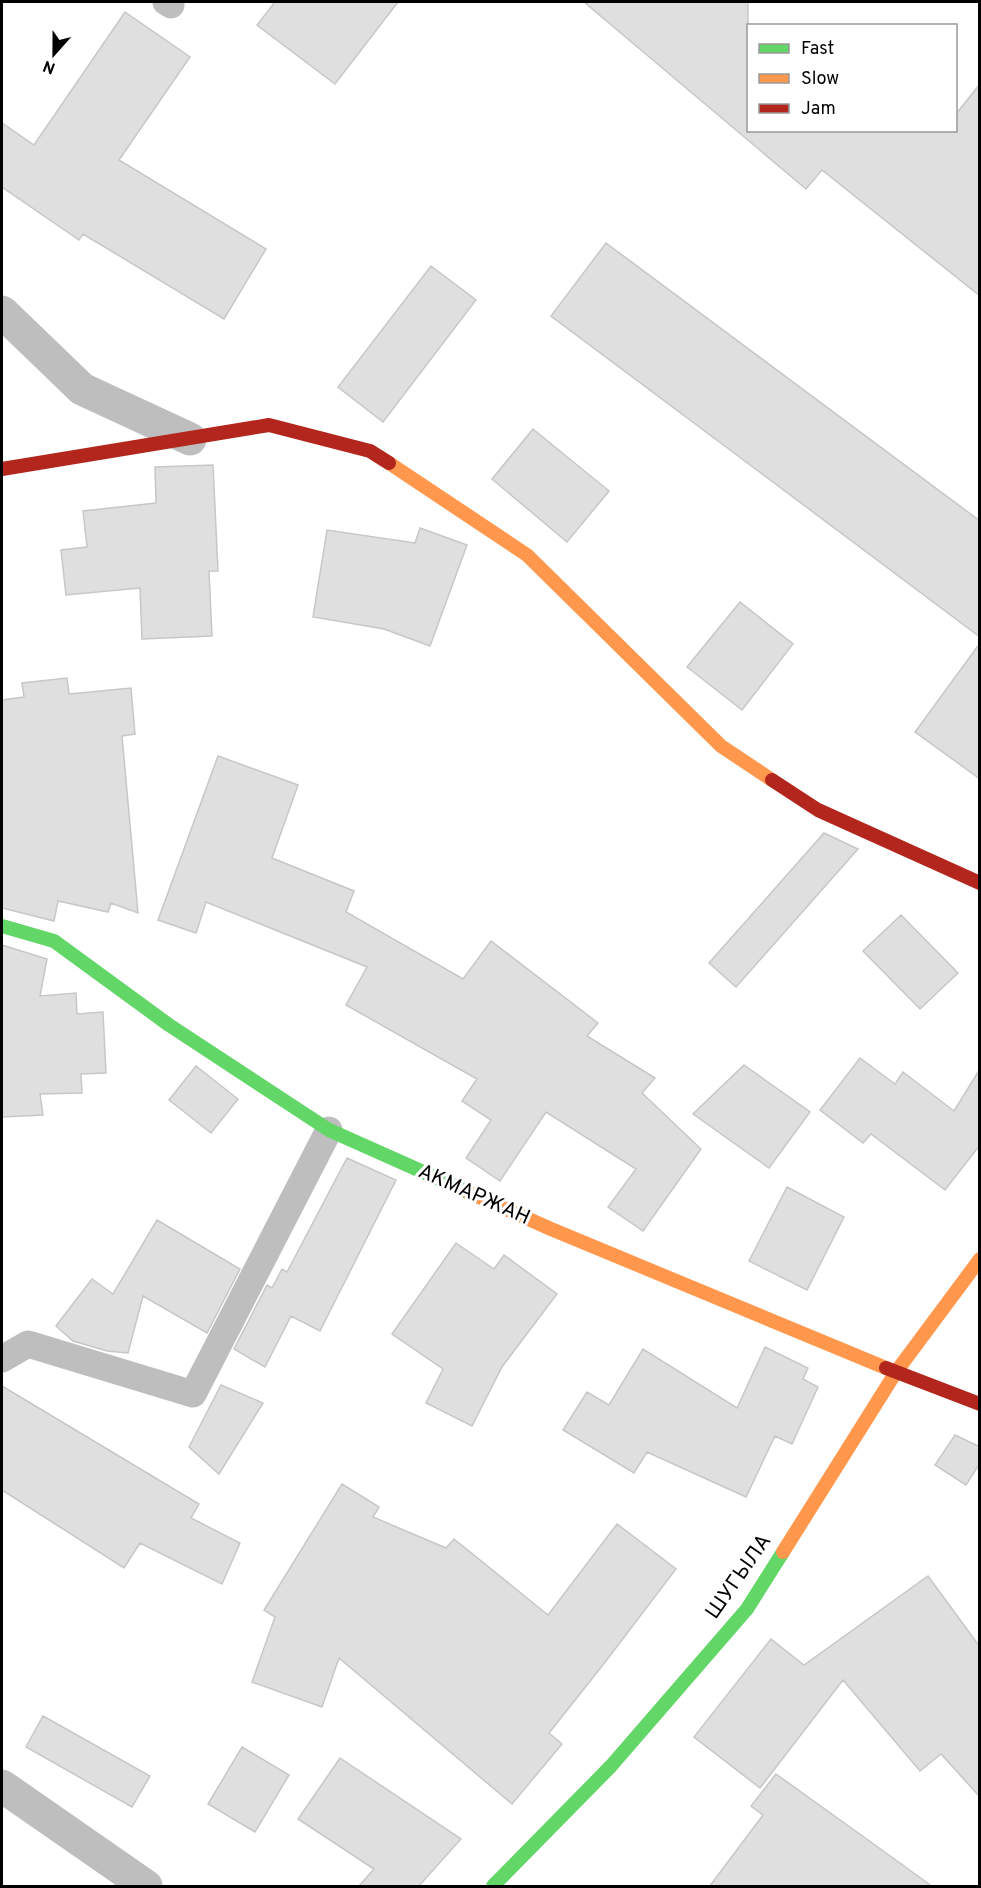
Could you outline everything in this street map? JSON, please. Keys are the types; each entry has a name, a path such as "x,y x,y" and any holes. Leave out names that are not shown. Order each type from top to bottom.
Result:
{"street":[{"path":"2,312 81,389 190,439"},
{"path":"2,469 269,425 370,451 527,555 722,747 818,810 980,884"},
{"name":"АКМАРЖАН","path":"2,926 54,941 169,1025 329,1130 551,1229 980,1404"},
{"name":"ШУГЫЛА","path":"493,1887 611,1766 747,1609 897,1372 980,1259"},
{"path":"2,1786 146,1887"}],"lane":[{"path":"2,1359 28,1344 193,1394 329,1130"}],"building":[{"path":"275,2 398,2 335,84 257,25"},
{"path":"584,2 748,2 747,132 957,132 957,113 980,84 980,296 822,170 806,189"},
{"path":"125,12 190,57 119,160 266,249 224,319 83,234 79,240 2,187 2,123 34,145"},
{"path":"606,243 980,521 980,637 551,316"},
{"path":"431,266 476,300 383,422 338,387"},
{"path":"533,429 609,491 567,542 492,479"},
{"path":"213,465 218,571 209,571 212,636 142,639 140,588 66,595 61,550 87,547 83,511 156,503 155,467"},
{"path":"420,528 467,545 430,646 384,629 313,617 327,530 415,543"},
{"path":"740,602 793,644 742,710 687,667"},
{"path":"980,643 980,779 915,732"},
{"path":"67,678 69,694 131,688 135,734 122,736 138,913 111,903 108,912 58,901 54,921 2,908 2,700 24,697 22,683"},
{"path":"218,756 298,785 272,858 354,891 346,912 463,979 491,941 598,1023 587,1036 655,1078 642,1093 701,1149 643,1231 608,1207 636,1169 546,1112 500,1181 466,1158 491,1120 462,1101 477,1079 346,1005 367,967 206,902 196,933 158,920"},
{"path":"824,833 858,849 736,987 709,963"},
{"path":"901,915 958,973 920,1009 863,951"},
{"path":"2,945 47,959 40,996 76,993 77,1014 103,1012 106,1073 81,1074 82,1093 40,1094 43,1115 2,1117"},
{"path":"860,1058 895,1084 903,1072 954,1111 980,1069 980,1145 945,1190 871,1134 863,1143 820,1110"},
{"path":"744,1065 810,1112 769,1168 693,1114"},
{"path":"196,1066 238,1099 211,1133 169,1100"},
{"path":"347,1158 396,1180 320,1331 291,1316 265,1367 234,1349 267,1285 272,1288 282,1269 287,1272"},
{"path":"787,1187 844,1217 807,1290 749,1261"},
{"path":"157,1220 240,1269 207,1333 143,1296 128,1353 107,1351 73,1341 56,1326 92,1279 113,1294"},
{"path":"456,1243 494,1269 504,1255 557,1294 502,1367 472,1426 426,1403 443,1369 392,1334"},
{"path":"765,1347 808,1368 803,1379 818,1387 792,1444 775,1436 746,1497 647,1452 634,1473 563,1430 587,1392 609,1405 643,1349 737,1408"},
{"path":"221,1385 263,1403 219,1474 189,1447"},
{"path":"2,1386 199,1504 191,1518 240,1543 222,1584 140,1543 124,1568 2,1490"},
{"path":"955,1435 980,1447 980,1463 966,1485 935,1465"},
{"path":"342,1484 379,1507 373,1517 446,1548 454,1539 548,1615 617,1524 676,1569 549,1733 562,1744 512,1804 339,1658 322,1707 252,1682 275,1617 264,1610"},
{"path":"928,1576 980,1647 980,1797 941,1754 920,1771 843,1680 760,1788 694,1737 771,1639 804,1665"},
{"path":"43,1716 150,1776 132,1807 26,1747"},
{"path":"242,1747 289,1775 255,1832 208,1804"},
{"path":"340,1758 461,1839 418,1887 358,1887 374,1869 298,1819"},
{"path":"776,1774 933,1887 709,1887 763,1815 751,1806"}],"traffic: fast":[{"path":"2,926 54,941 169,1025 329,1130 468,1192"},
{"path":"493,1886 611,1766 747,1609 783,1552"}],"traffic: slow":[{"path":"389,463 527,555 721,746 772,780"},
{"path":"468,1192 551,1229 886,1368"},
{"path":"783,1552 896,1372 980,1259"}],"traffic: jam":[{"path":"2,469 269,425 370,451 389,463"},
{"path":"772,780 818,810 980,883"},
{"path":"886,1368 980,1404"}]}
